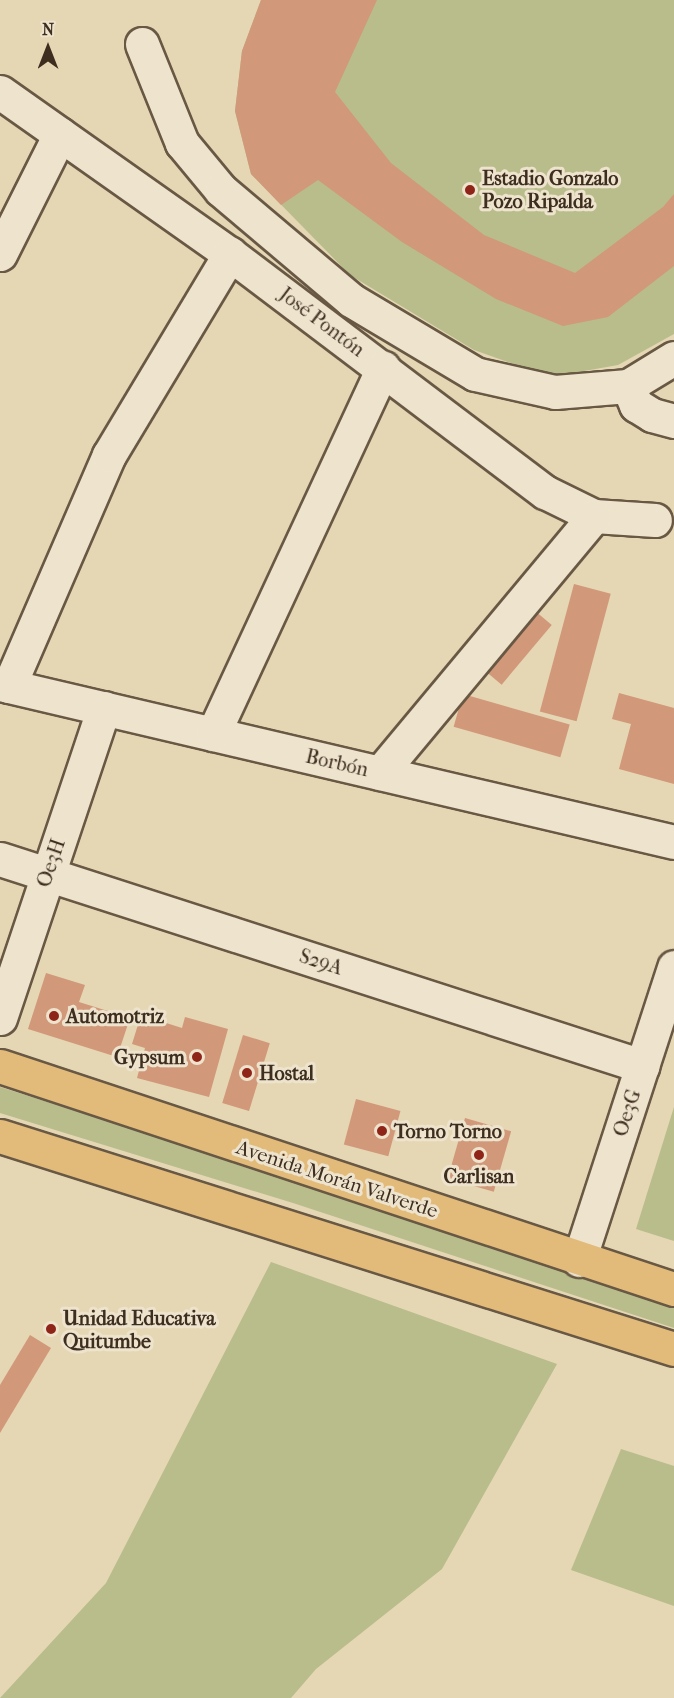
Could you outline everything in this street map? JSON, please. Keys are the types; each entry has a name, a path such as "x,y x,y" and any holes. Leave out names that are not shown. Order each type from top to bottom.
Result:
{"main road":[{"name":"Avenida Morán Valverde","path":"0,1066 579,1260 674,1289"},
{"path":"0,1136 674,1349"}],"street":[{"path":"142,44 182,143 220,190 351,300 475,374 555,392 628,386 674,358"},
{"name":"José Pontón","path":"0,93 230,254 546,492 594,516 655,520"},
{"path":"0,254 60,134"},
{"path":"4,685 109,455 230,254"},
{"path":"213,734 383,368"},
{"path":"628,386 636,405 652,415 674,421"},
{"path":"380,773 594,516"},
{"name":"Borbón","path":"4,685 674,842"},
{"name":"Oe3H","path":"0,1017 104,708"},
{"name":"S29A","path":"0,859 642,1066"},
{"name":"Oe3G","path":"579,1260 674,967"}],"green space":[{"name":"Estadio Gonzalo Pozo Ripalda","path":"261,0 674,0 674,334 618,365 550,377 474,350 350,275 251,174 235,111 242,51"},
{"path":"0,1087 674,1299 674,1328 293,1203 0,1113"},
{"path":"674,1107 674,1241 636,1229"},
{"path":"271,1262 557,1364 442,1569 316,1669 291,1698 0,1698 106,1583"},
{"path":"621,1449 674,1466 674,1606 571,1570"}],"building":[{"path":"261,0 377,0 335,92 391,163 484,235 575,273 663,207 674,194 674,266 608,317 563,326 496,299 402,242 318,180 281,205 251,174 235,111 242,51"},
{"path":"574,584 611,594 577,721 540,712"},
{"path":"528,605 552,625 502,685 478,665"},
{"path":"619,693 674,708 674,784 619,769 631,724 612,719"},
{"path":"463,694 570,725 560,757 454,727"},
{"path":"46,973 85,985 79,1002 130,1018 117,1057 28,1029"},
{"path":"141,1015 182,1028 185,1017 228,1029 209,1097 137,1078 145,1048 132,1044"},
{"name":"Hostal","path":"243,1035 270,1043 249,1111 222,1103"},
{"path":"356,1099 400,1111 388,1156 344,1144"},
{"name":"Carlisan","path":"465,1118 511,1131 494,1192 448,1179"},
{"path":"30,1335 51,1348 0,1433 0,1385"}],"place":[{"name":"Estadio Gonzalo Pozo Ripalda","path":"470,190"},
{"name":"Automotriz","path":"54,1016"},
{"name":"Gypsum","path":"197,1057"},
{"name":"Hostal","path":"247,1073"},
{"name":"Torno Torno","path":"382,1131"},
{"name":"Carlisan","path":"479,1155"},
{"name":"Unidad Educativa Quitumbe","path":"51,1329"}]}
